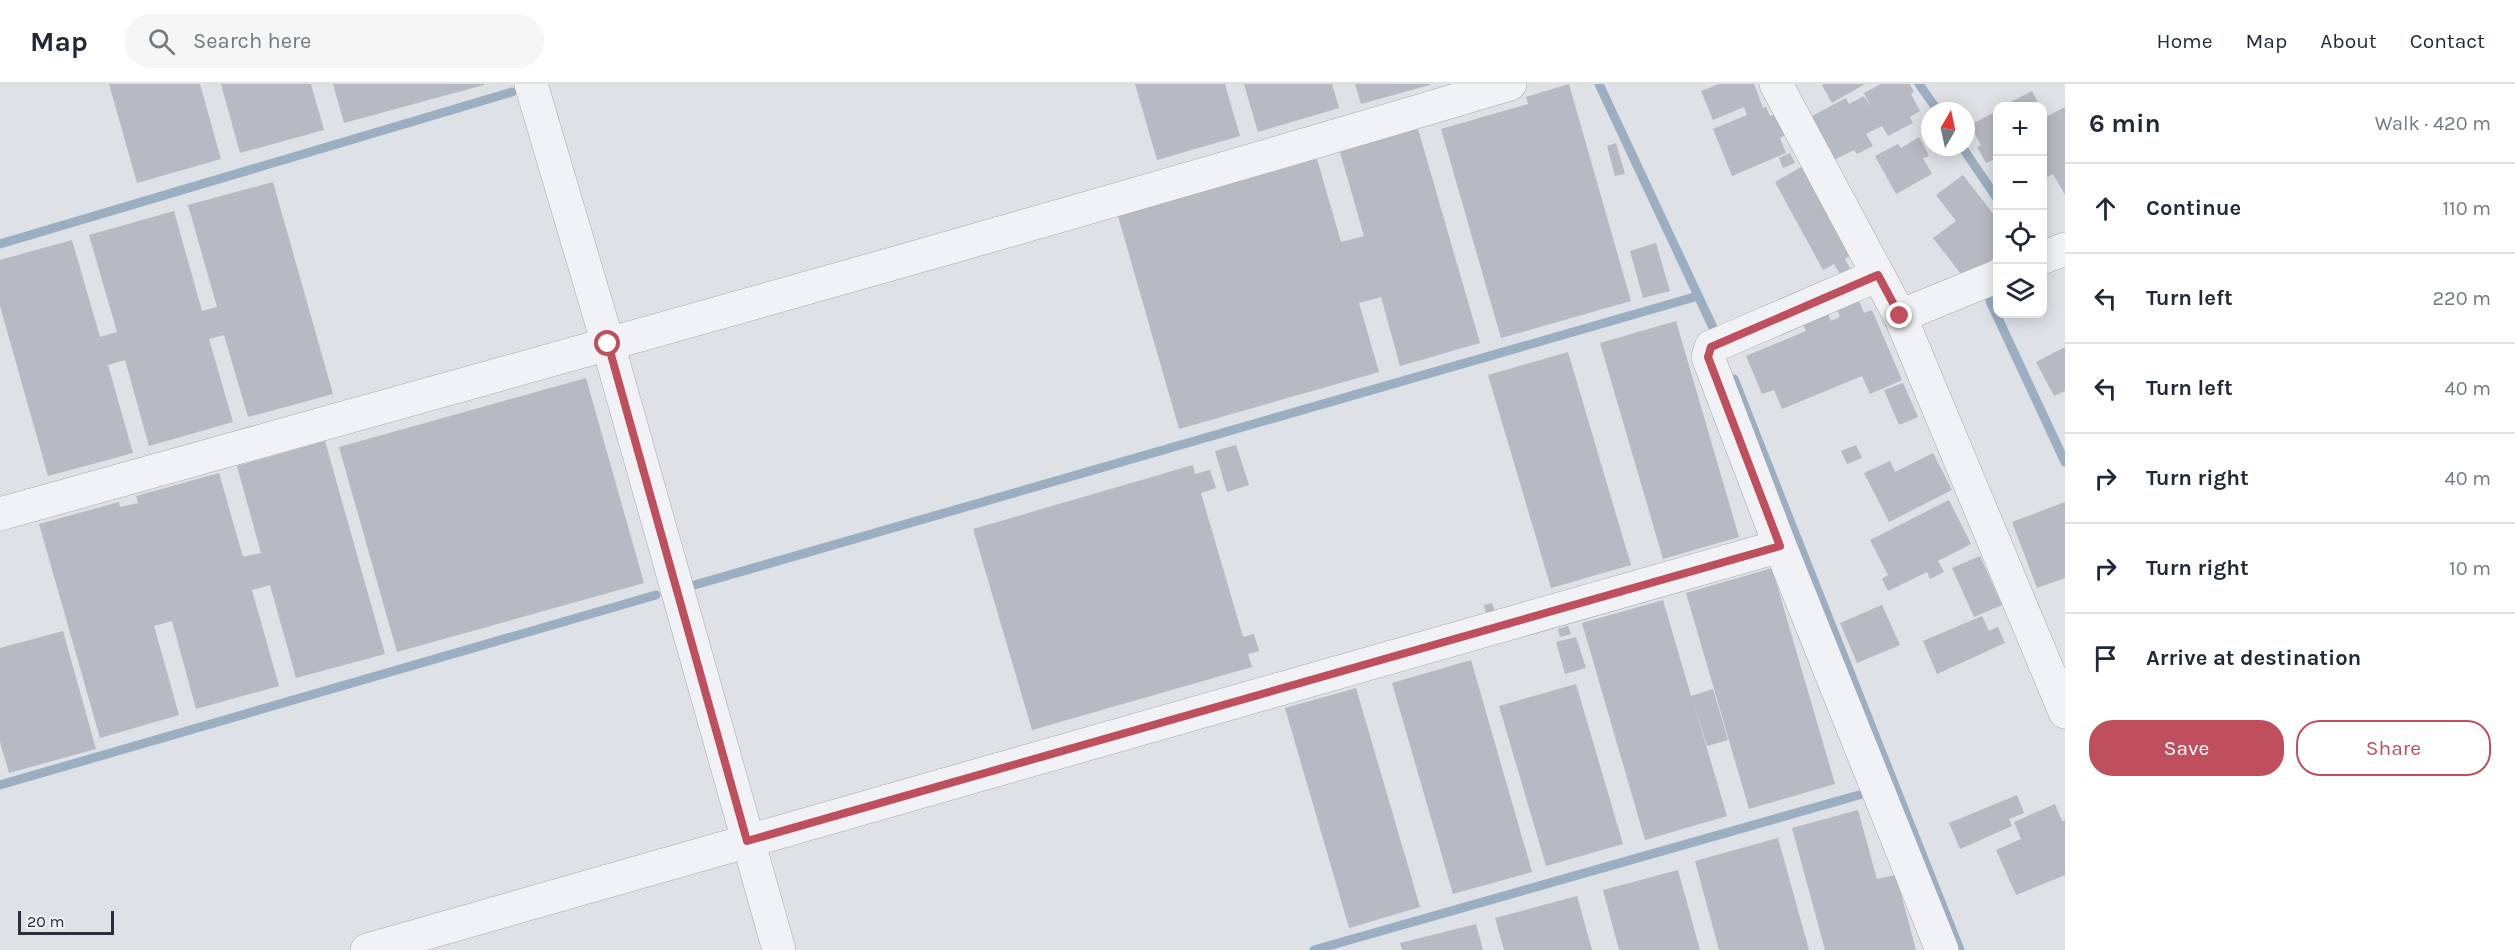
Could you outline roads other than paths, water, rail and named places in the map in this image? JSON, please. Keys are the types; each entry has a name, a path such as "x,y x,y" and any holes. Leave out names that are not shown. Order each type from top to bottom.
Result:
{"street":[{"path":"531,84 608,344 779,950"},
{"path":"0,514 608,344 1345,134 1510,84"},
{"path":"1776,84 1900,316 2065,712"},
{"path":"2047,256 2065,249"},
{"path":"1878,275 1711,347 1708,357 1780,546 1942,950"},
{"path":"1900,316 1993,278"},
{"path":"367,950 1780,546"}],"waterway":[{"path":"1599,84 1716,334"},
{"path":"1919,84 1932,102"},
{"path":"0,244 512,92"},
{"path":"1968,156 1993,193"},
{"path":"691,586 1698,296"},
{"path":"1990,301 2065,462"},
{"path":"1734,379 1960,950"},
{"path":"0,785 656,595"},
{"path":"1314,950 1859,795"}]}
